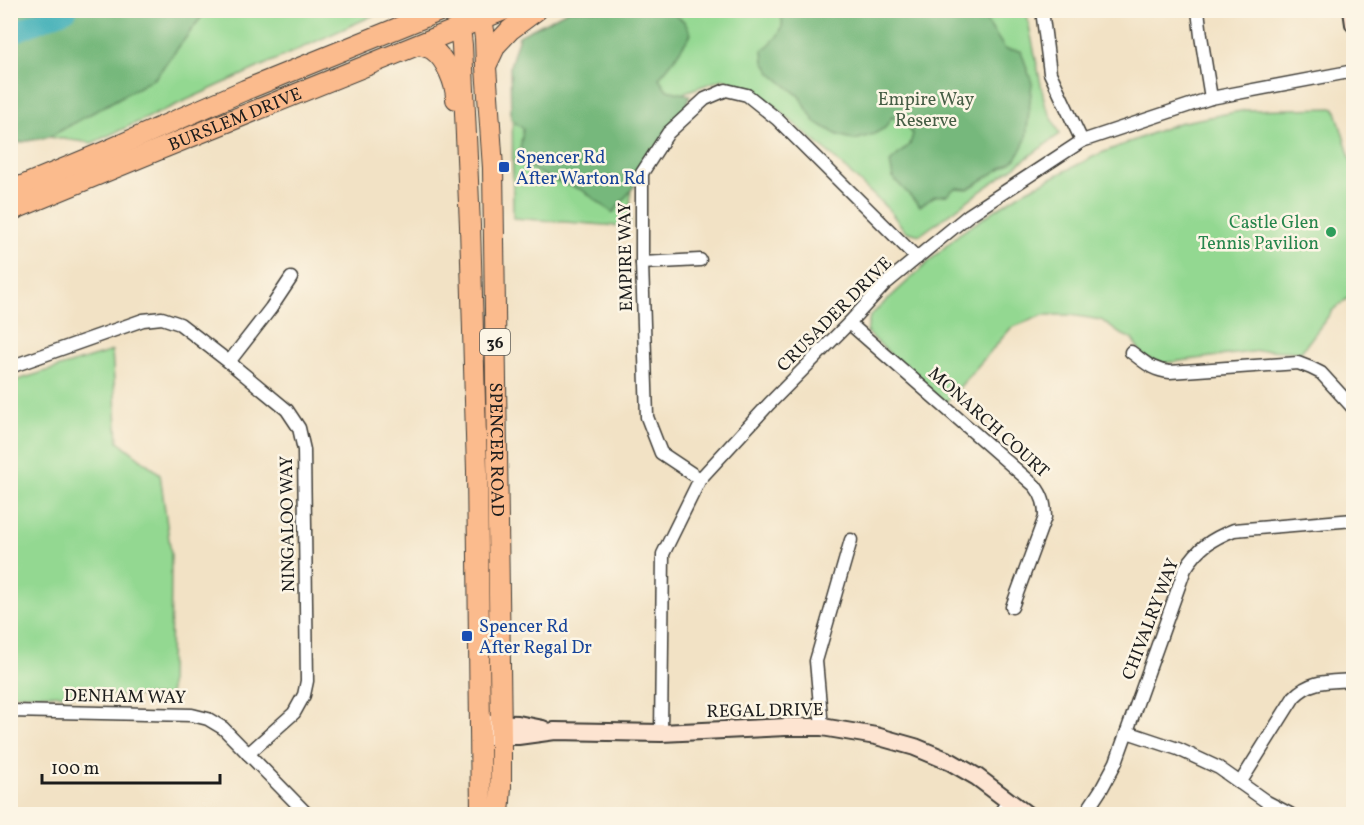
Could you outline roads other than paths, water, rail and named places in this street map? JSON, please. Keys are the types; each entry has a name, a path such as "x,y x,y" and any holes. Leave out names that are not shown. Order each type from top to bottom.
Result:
{"main road":[{"path":"312,63 327,48 396,18 407,10"},
{"name":"BURSLEM DRIVE","path":"10,191 442,10"},
{"name":"BURSLEM DRIVE","path":"10,211 419,45 459,19 504,10"},
{"path":"486,67 496,45 510,30 537,10"},
{"name":"SPENCER ROAD","path":"482,15 493,168 500,617 501,787 499,814"},
{"name":"SPENCER ROAD","path":"459,19 473,321 481,814"},
{"path":"419,45 433,50 447,67 456,93 457,121 466,142"},
{"path":"200,110 225,108 249,101 257,101 265,107"},
{"path":"473,321 481,283 481,262 488,256 494,255"},
{"path":"479,677 485,675 488,669 489,636 500,617"}],"street":[{"path":"1042,10 1050,73 1082,141"},
{"path":"1198,10 1212,98"},
{"path":"1352,10 1353,24"},
{"name":"CRUSADER DRIVE","path":"661,733 663,554 700,479 885,284 969,215 1082,141 1212,98 1353,71"},
{"name":"EMPIRE WAY","path":"700,479 661,453 646,417 642,173 668,133 705,99 726,90 747,95 777,119 917,258"},
{"path":"642,262 700,260"},
{"path":"229,362 291,278"},
{"name":"NINGALOO WAY","path":"10,368 143,320 162,318 180,324 287,410 298,428 304,450 308,681 304,695 294,713 248,754"},
{"name":"MONARCH COURT","path":"849,323 1035,486 1041,494 1045,504 1045,517 1012,607"},
{"path":"1131,352 1151,368 1170,372 1298,363 1321,373 1353,409"},
{"name":"CHIVALRY WAY","path":"1085,814 1116,762 1185,569 1193,556 1205,544 1234,530 1353,520"},
{"path":"822,727 816,661 851,540"},
{"path":"1240,783 1294,697 1301,690 1310,684 1353,681"},
{"name":"DENHAM WAY","path":"10,711 192,715 208,719 223,728 307,814"},
{"name":"REGAL DRIVE","path":"479,730 501,730 518,736 555,731 661,733 822,727 876,736 915,747 951,762 977,777 1026,814"},
{"path":"1127,732 1178,749 1219,768 1267,802 1290,814"},
{"path":"999,814 1009,801"}],"waterway":[{"path":"10,34 67,10"}],"place":[{"name":"Spencer Rd After Warton Rd","path":"504,167"},
{"name":"Castle Glen Tennis Pavilion","path":"1331,232"},
{"name":"Spencer Rd After Regal Dr","path":"467,636"}],"park label":[{"name":"Empire Way Reserve","path":"926,109"}]}
